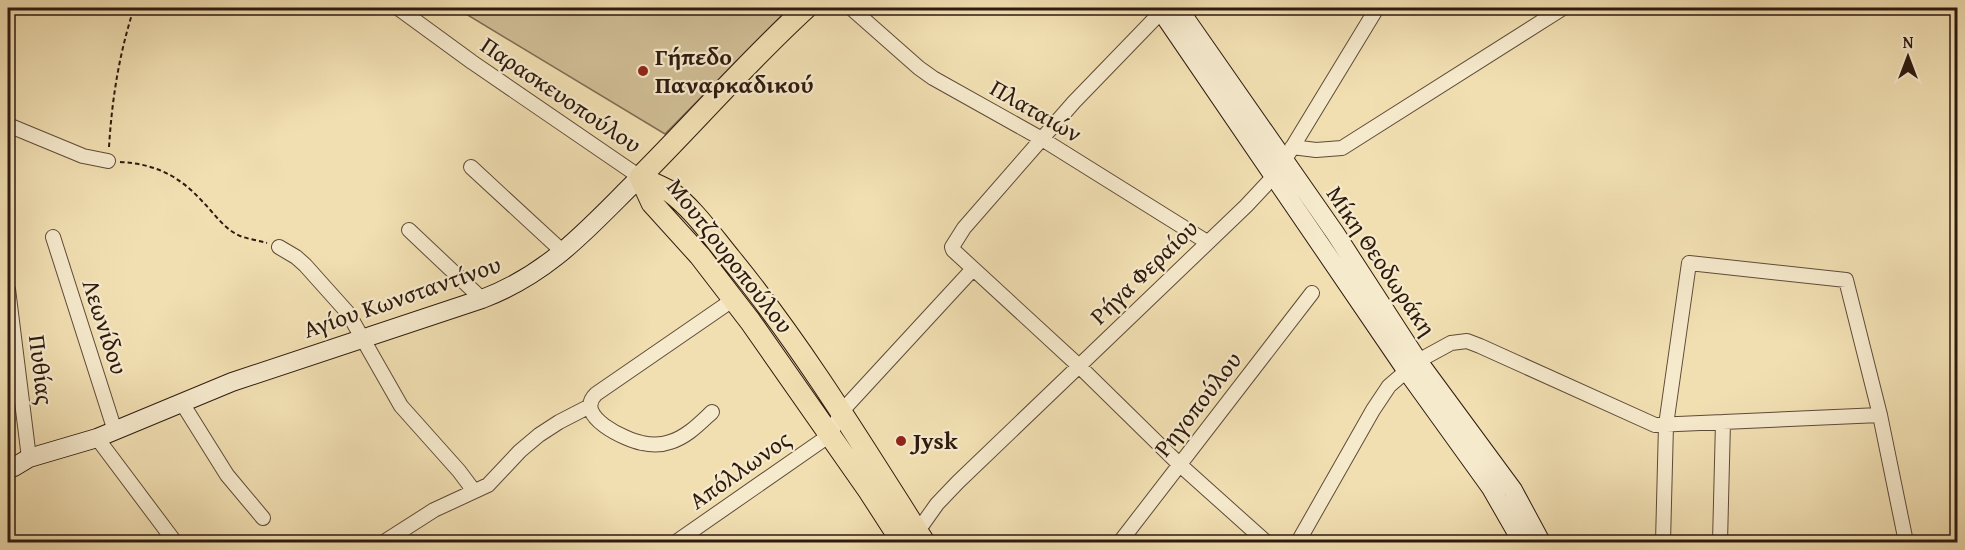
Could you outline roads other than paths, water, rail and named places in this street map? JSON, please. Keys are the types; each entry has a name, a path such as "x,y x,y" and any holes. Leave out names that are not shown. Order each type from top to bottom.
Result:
{"main road":[{"name":"Αγίου Κωνσταντίνου","path":"640,177 756,56 806,8"},
{"name":"Μουτζουροπούλου","path":"640,177 652,203 734,299 830,435 913,540"},
{"name":"Μουτζουροπούλου","path":"640,177 668,191 711,234 776,317 840,412 913,540"}],"street":[{"name":"Παρασκευοπούλου","path":"398,8 472,62 640,177"},
{"name":"Πλαταιών","path":"851,8 919,68 1042,139 1207,242"},
{"path":"1166,8 1074,102 964,228 952,244 953,250 1266,543"},
{"name":"Μίκη Θεοδωράκη","path":"1166,8 1335,233 1412,365 1491,488 1521,543"},
{"name":"Ρήγα Φεραίου","path":"913,540 948,492 1246,206 1283,161 1377,8"},
{"path":"1283,161 1316,150 1342,148 1563,8"},
{"path":"8,125 83,156 108,161"},
{"path":"471,167 563,252"},
{"name":"Αγίου Κωνσταντίνου","path":"8,469 29,458 116,431 252,375 482,299 525,280 563,252 640,177"},
{"path":"409,230 482,299"},
{"name":"Λεωνίδου","path":"53,237 116,431"},
{"path":"279,247 305,265 348,313 401,406 474,491"},
{"path":"1663,543 1666,425 1689,264 1846,280 1880,415 1906,543"},
{"path":"830,435 840,412 972,270"},
{"name":"Πυθίας","path":"8,289 11,346 29,458"},
{"name":"Ρηγοπούλου","path":"1119,543 1312,293"},
{"path":"712,412 682,437 670,443 656,445 641,443 609,430 595,417 590,406 592,397 596,394 734,299"},
{"path":"1298,543 1373,410 1389,386 1412,365 1450,343 1467,341 1647,422 1666,425 1880,415"},
{"name":"Μίκη Θεοδωράκη","path":"1412,365 1513,490 1541,543"},
{"path":"182,403 227,475 263,518"},
{"path":"384,543 434,510 488,485 520,451 539,435 590,406"},
{"path":"1720,543 1723,422"},
{"name":"Απόλλωνος","path":"676,543 830,435"},
{"path":"97,438 175,543"},
{"name":"Αγίου Κωνσταντίνου","path":"8,456 29,458"}],"place":[{"name":"Γήπεδο Παναρκαδικού","path":"643,71"},
{"name":"Jysk","path":"901,441"}]}
